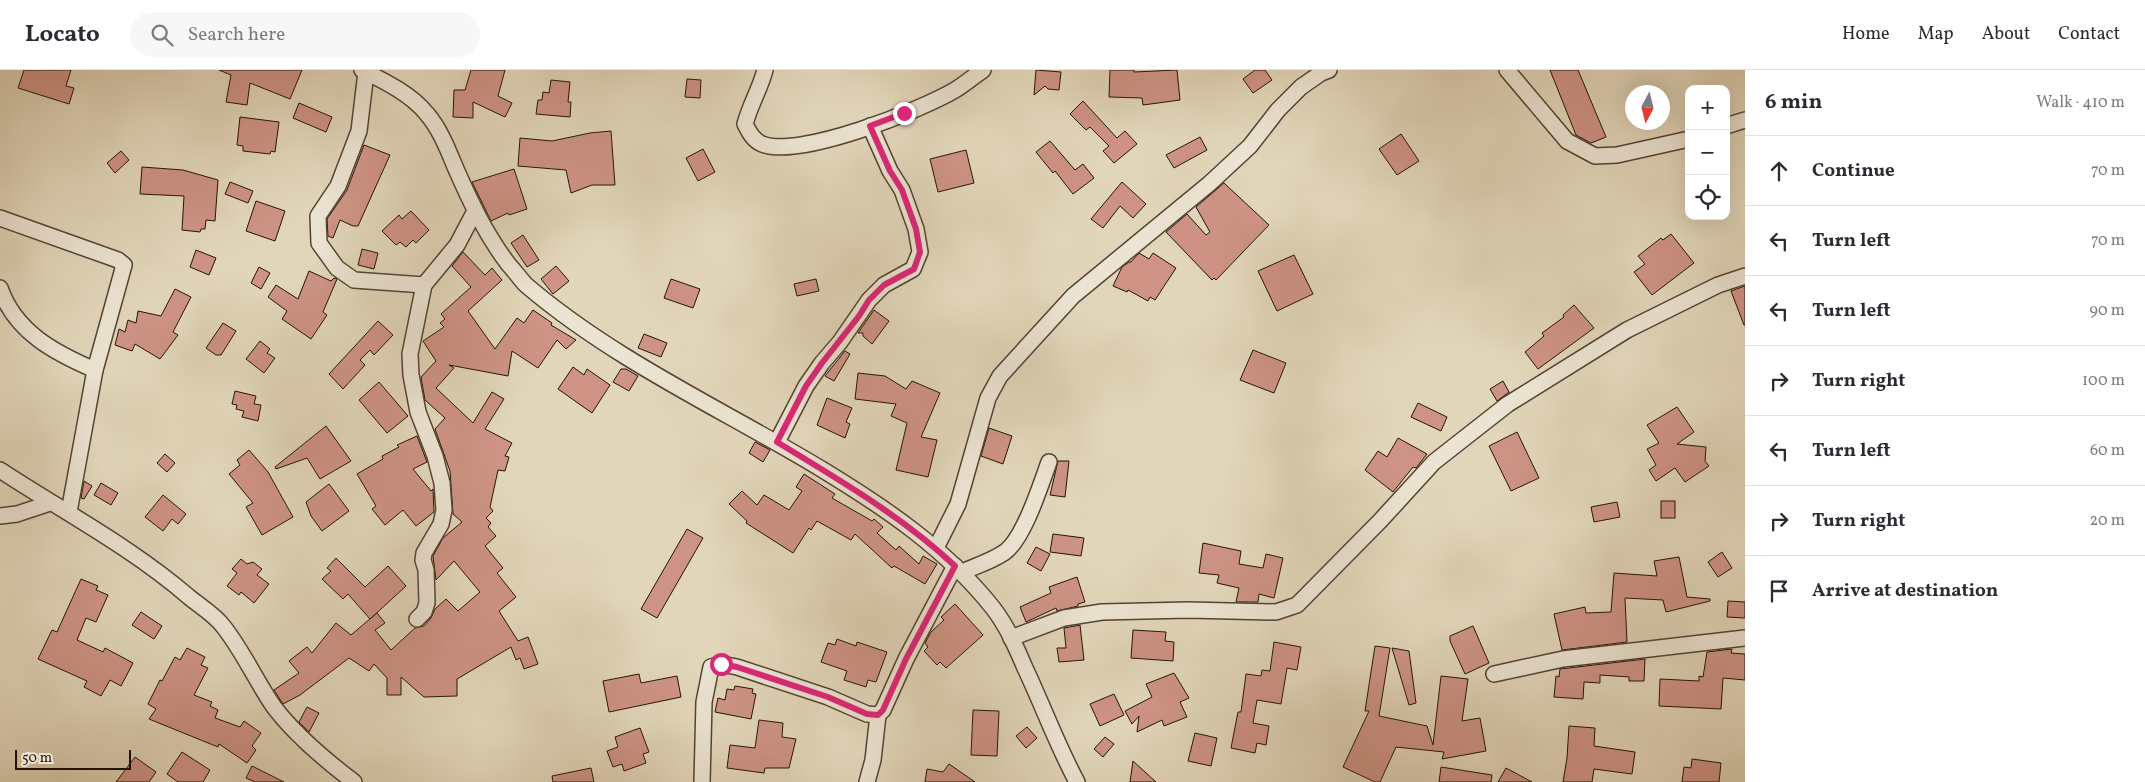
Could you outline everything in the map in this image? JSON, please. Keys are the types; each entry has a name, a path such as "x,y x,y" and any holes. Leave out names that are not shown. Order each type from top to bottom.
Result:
{"street":[{"path":"765,70 760,88 750,106 745,124 753,138 763,144 788,146 820,142 870,126 954,90 983,70"},
{"path":"936,548 958,504 988,398 1000,376 1073,296 1209,184 1250,146 1278,110 1301,86 1329,70"},
{"path":"1507,70 1567,142 1594,156 1618,155 1685,140"},
{"path":"424,285 354,280 337,268 319,243 318,216 338,186 360,131 364,71 406,95 427,114 444,141 475,211 496,247 524,283 583,328 672,384 777,442 845,483 912,528 959,569 995,611 1012,638 1060,750 1077,782"},
{"path":"1730,125 1745,120"},
{"path":"777,442 802,394 822,363 874,295 884,285 914,269 920,252 916,229 902,190 890,171 870,126"},
{"path":"417,620 424,612 426,603 424,552 441,524 444,510 442,483 435,456 418,412 411,375 410,354 424,285 457,245 475,211"},
{"path":"0,218 118,260 124,266 95,370 84,420 69,512"},
{"path":"1012,638 1064,618 1102,612 1188,610 1276,612 1297,605 1380,521 1434,462 1508,404 1627,330 1718,285 1745,276"},
{"path":"0,288 5,304 23,326 60,355 95,370"},
{"path":"867,782 873,760 878,715 883,710 906,659 959,569 1006,551 1019,534 1030,512 1049,462"},
{"path":"0,470 50,503 69,512 122,545 170,580 223,626 275,707 294,731 354,782"},
{"path":"0,516 17,514 50,503"},
{"path":"1494,674 1564,659 1745,638"},
{"path":"702,782 704,702 711,667 721,664 737,667 828,697 867,714 878,715"}],"building":[{"path":"24,70 71,70 66,86 74,88 69,104 18,88"},
{"path":"219,70 302,70 290,99 250,83 247,105 226,102 231,75"},
{"path":"471,70 505,70 498,96 512,103 505,117 473,102 473,118 453,117 454,90 465,90"},
{"path":"1036,70 1061,72 1059,90 1048,89 1045,86 1034,95"},
{"path":"1110,70 1134,70 1134,72 1177,70 1180,100 1143,105 1142,98 1109,97"},
{"path":"1255,70 1265,70 1272,80 1253,93 1243,79"},
{"path":"1550,70 1578,70 1606,137 1591,143 1576,135"},
{"path":"687,79 701,80 700,98 685,97"},
{"path":"551,80 570,82 568,102 571,102 570,117 536,114 538,100 542,100 543,92 549,93"},
{"path":"1083,101 1117,138 1125,131 1137,144 1114,163 1103,151 1109,146 1090,127 1086,130 1070,114"},
{"path":"299,103 332,117 326,132 293,118"},
{"path":"240,117 279,122 275,152 271,151 270,154 243,151 243,146 237,145"},
{"path":"611,131 615,185 592,185 571,193 566,170 518,166 520,138 552,141 590,133"},
{"path":"1401,134 1419,161 1397,175 1379,149"},
{"path":"1200,137 1207,150 1174,168 1166,155"},
{"path":"1050,141 1075,170 1083,164 1094,178 1073,194 1055,171 1053,173 1036,152"},
{"path":"364,145 390,155 358,226 353,226 340,220 333,238 328,236 327,219 347,190"},
{"path":"703,149 715,172 698,181 686,158"},
{"path":"966,150 974,183 938,192 930,159"},
{"path":"121,151 129,160 115,173 107,163"},
{"path":"142,167 183,170 218,180 215,221 206,220 205,229 201,229 200,232 182,230 184,196 140,194"},
{"path":"514,169 527,209 509,215 508,213 491,221 472,182"},
{"path":"230,182 253,191 248,203 225,194"},
{"path":"1122,182 1146,204 1133,218 1120,206 1103,228 1091,219"},
{"path":"1224,183 1269,225 1216,280 1214,278 1212,280 1166,232 1187,214 1206,235 1210,232 1196,207"},
{"path":"256,201 285,211 275,241 246,231"},
{"path":"411,211 429,230 416,243 413,240 406,247 400,242 396,245 382,231 399,215 402,219"},
{"path":"1671,234 1694,263 1652,295 1634,272 1645,264 1638,256 1661,238 1663,240"},
{"path":"523,235 539,260 527,267 511,243"},
{"path":"362,249 378,253 374,269 358,265"},
{"path":"196,250 216,258 209,275 190,267"},
{"path":"463,252 485,275 492,268 502,280 468,311 495,349 517,318 524,323 533,310 552,323 551,325 576,340 566,349 557,340 538,368 512,351 508,376 449,365 454,368 436,388 473,423 492,392 504,399 485,429 512,443 505,456 509,457 505,471 498,470 490,507 493,511 486,518 491,523 488,527 496,536 485,546 503,568 497,573 516,597 499,611 518,641 528,637 538,664 524,669 520,658 516,660 511,647 457,679 457,696 424,697 401,677 401,695 387,695 387,678 374,664 369,671 349,658 300,695 283,704 274,690 299,673 289,661 307,647 312,653 336,623 351,635 377,613 385,623 375,630 391,650 415,628 424,626 431,618 435,609 446,599 458,611 480,592 454,561 436,580 433,556 443,538 462,522 453,514 450,471 435,429 445,418 425,400 421,377 436,361 423,341 444,327 440,323 445,319 441,314 471,287 452,266"},
{"path":"1139,253 1149,259 1153,253 1176,268 1155,300 1150,297 1148,301 1128,290 1127,292 1113,286 1122,267 1131,262"},
{"path":"1294,255 1313,294 1277,311 1258,271"},
{"path":"556,266 569,281 553,294 541,279"},
{"path":"259,267 270,273 261,289 251,283"},
{"path":"309,271 331,281 334,278 337,279 323,312 327,315 311,339 282,319 287,311 268,297 276,285 298,299"},
{"path":"671,279 700,289 693,308 664,298"},
{"path":"816,279 819,291 797,296 794,284"},
{"path":"1745,286 1745,325 1744,325 1731,291"},
{"path":"175,289 191,297 173,332 178,335 160,359 135,344 132,351 115,345 119,329 125,332 128,320 136,323 138,311 161,316"},
{"path":"1574,305 1594,328 1538,369 1525,352 1544,336 1542,333 1564,317 1563,315"},
{"path":"874,310 889,321 872,344 863,336 863,333 858,333"},
{"path":"378,321 393,335 374,355 370,350 360,360 365,365 343,389 329,374"},
{"path":"223,323 236,331 221,355 216,355 206,348"},
{"path":"644,334 667,343 661,357 638,348"},
{"path":"260,341 270,349 267,353 275,358 264,373 246,359"},
{"path":"1253,350 1286,363 1274,393 1240,380"},
{"path":"845,351 850,354 834,381 825,376"},
{"path":"573,367 584,375 587,369 610,385 592,413 558,389"},
{"path":"621,369 626,369 638,376 629,391 613,382"},
{"path":"858,373 885,376 906,389 912,381 940,393 921,437 937,440 928,477 896,470 907,423 891,416 896,404 855,399"},
{"path":"1503,381 1509,392 1497,401 1490,389"},
{"path":"379,382 408,416 387,433 359,400"},
{"path":"235,391 256,396 254,404 261,405 258,421 242,417 244,411 236,409 237,405 232,404"},
{"path":"827,398 852,408 846,422 850,424 845,438 817,425"},
{"path":"1418,403 1447,417 1441,431 1411,417"},
{"path":"1677,407 1694,432 1677,444 1706,447 1705,461 1709,466 1685,482 1675,468 1656,481 1649,470 1656,465 1647,449 1659,443 1647,425"},
{"path":"326,426 351,461 320,479 307,458 276,469 275,467"},
{"path":"989,428 1012,436 1003,464 981,456"},
{"path":"1517,432 1539,478 1511,491 1489,446"},
{"path":"417,436 427,462 413,469 431,491 433,489 434,512 416,526 403,510 385,525 372,509 376,506 357,474 383,459 382,456 399,447 397,445"},
{"path":"1398,438 1427,454 1416,468 1413,467 1393,492 1365,470 1378,451 1387,457"},
{"path":"755,442 770,450 763,462 749,453"},
{"path":"249,450 268,472 293,517 262,535 246,507 253,503 229,474 240,465 237,460"},
{"path":"165,454 175,463 167,472 157,463"},
{"path":"1058,461 1069,461 1065,497 1050,495"},
{"path":"804,474 835,494 832,498 872,521 874,519 883,527 877,533 896,550 899,546 919,564 923,556 937,564 925,584 894,566 892,568 855,534 851,540 817,521 811,530 809,528 793,553 746,523 747,521 729,504 742,491 757,505 764,495 789,510 802,491 796,487"},
{"path":"84,481 92,486 84,499 81,498"},
{"path":"101,483 118,493 111,505 94,495"},
{"path":"329,484 349,511 322,531 311,516 306,502"},
{"path":"163,495 186,514 178,524 172,519 163,531 145,517"},
{"path":"1661,501 1675,501 1675,518 1661,518"},
{"path":"1617,502 1620,517 1594,522 1591,507"},
{"path":"687,529 703,538 657,618 641,609"},
{"path":"1053,534 1084,538 1081,556 1050,552"},
{"path":"1203,543 1241,551 1239,564 1263,568 1266,554 1283,558 1274,598 1259,594 1258,602 1236,602 1239,588 1217,583 1219,575 1199,573"},
{"path":"1036,547 1050,554 1041,571 1027,563"},
{"path":"1722,552 1732,568 1718,577 1708,562"},
{"path":"1679,557 1687,597 1710,599 1710,601 1666,612 1663,600 1625,598 1627,642 1562,650 1554,614 1585,607 1586,613 1611,612 1614,573 1657,576 1654,561"},
{"path":"336,558 365,587 388,566 406,586 370,619 348,594 343,599 322,579 331,571 327,568"},
{"path":"241,559 247,564 253,562 262,569 257,575 269,584 254,603 241,592 239,595 227,586 237,573 232,569"},
{"path":"1077,577 1085,602 1078,604 1078,606 1057,611 1056,608 1026,622 1020,607 1051,593 1049,587"},
{"path":"81,579 98,586 96,590 108,595 96,622 86,618 77,640 103,652 105,648 133,663 121,686 110,680 101,696 84,687 87,681 38,659 52,630 57,632"},
{"path":"1728,601 1745,602 1745,618 1727,617"},
{"path":"955,604 983,635 946,668 940,662 937,665 924,651 928,647 925,643 931,632 944,620 941,617"},
{"path":"141,612 162,626 154,639 132,625"},
{"path":"1080,625 1084,660 1059,662 1057,648 1066,648 1064,628"},
{"path":"1473,626 1489,663 1465,674 1450,641 1450,636"},
{"path":"1133,630 1166,632 1165,641 1174,642 1173,661 1131,658"},
{"path":"837,639 856,646 857,642 887,652 876,682 868,680 866,687 844,680 847,671 821,662 828,643 835,645"},
{"path":"1274,642 1301,647 1297,670 1287,668 1281,704 1257,700 1253,723 1269,726 1266,745 1257,743 1255,753 1231,748 1238,712 1241,712 1246,674 1261,676 1262,670 1270,671"},
{"path":"1375,646 1390,648 1379,716 1427,726 1433,745 1441,676 1468,679 1462,721 1480,718 1486,751 1442,759 1444,752 1396,747 1380,782 1375,782 1343,767 1369,711 1365,711"},
{"path":"187,648 205,657 201,665 208,668 194,695 212,702 210,706 218,710 215,718 240,727 244,721 261,733 252,746 256,750 247,763 219,744 218,747 149,719 156,709 148,704 160,680 162,681 175,657 180,660"},
{"path":"1392,648 1409,651 1416,703 1409,705"},
{"path":"1732,649 1731,653 1745,654 1745,680 1723,678 1721,709 1659,706 1660,679 1699,681 1699,676 1703,677 1707,652"},
{"path":"1645,659 1644,681 1629,681 1629,677 1600,675 1600,683 1584,682 1583,699 1554,697 1556,676 1559,677 1560,669"},
{"path":"1174,673 1189,698 1180,702 1187,717 1164,726 1162,720 1137,732 1139,716 1132,724 1125,711 1152,697 1146,684"},
{"path":"639,674 641,683 677,676 681,697 609,712 603,681"},
{"path":"735,686 753,689 752,693 756,694 751,719 715,712 718,698 725,700 727,689 734,690"},
{"path":"1114,694 1124,715 1100,726 1090,704"},
{"path":"307,707 319,713 309,732 299,722"},
{"path":"973,710 999,711 997,756 971,755"},
{"path":"759,720 783,723 782,737 796,739 789,768 765,768 764,773 727,768 730,745 755,748"},
{"path":"1569,726 1595,728 1594,746 1635,752 1632,774 1594,769 1592,782 1563,782"},
{"path":"1027,727 1037,738 1026,748 1016,736"},
{"path":"640,728 649,752 643,754 646,763 624,771 622,764 613,767 607,751 618,747 615,737"},
{"path":"1195,733 1217,738 1211,766 1188,761"},
{"path":"1105,737 1114,744 1103,757 1094,749"},
{"path":"182,752 210,770 203,782 178,782 167,774"},
{"path":"135,757 156,772 149,782 116,782"},
{"path":"1692,759 1721,763 1719,782 1682,782 1684,767 1691,768"},
{"path":"1133,761 1156,782 1130,782"},
{"path":"949,764 975,782 925,782 927,769 943,772"},
{"path":"252,766 284,782 255,782 246,778"},
{"path":"1441,767 1492,775 1491,782 1439,782"},
{"path":"591,768 594,782 553,782 552,776"},
{"path":"1506,768 1532,782 1498,782"}],"route":[{"path":"721,664 737,667 789,686 828,697 867,714 878,715 883,710 906,659 955,566 912,528 845,483 777,442 806,386 869,300 884,285 914,269 920,252 916,229 902,190 890,171 870,126 904,113"}]}
